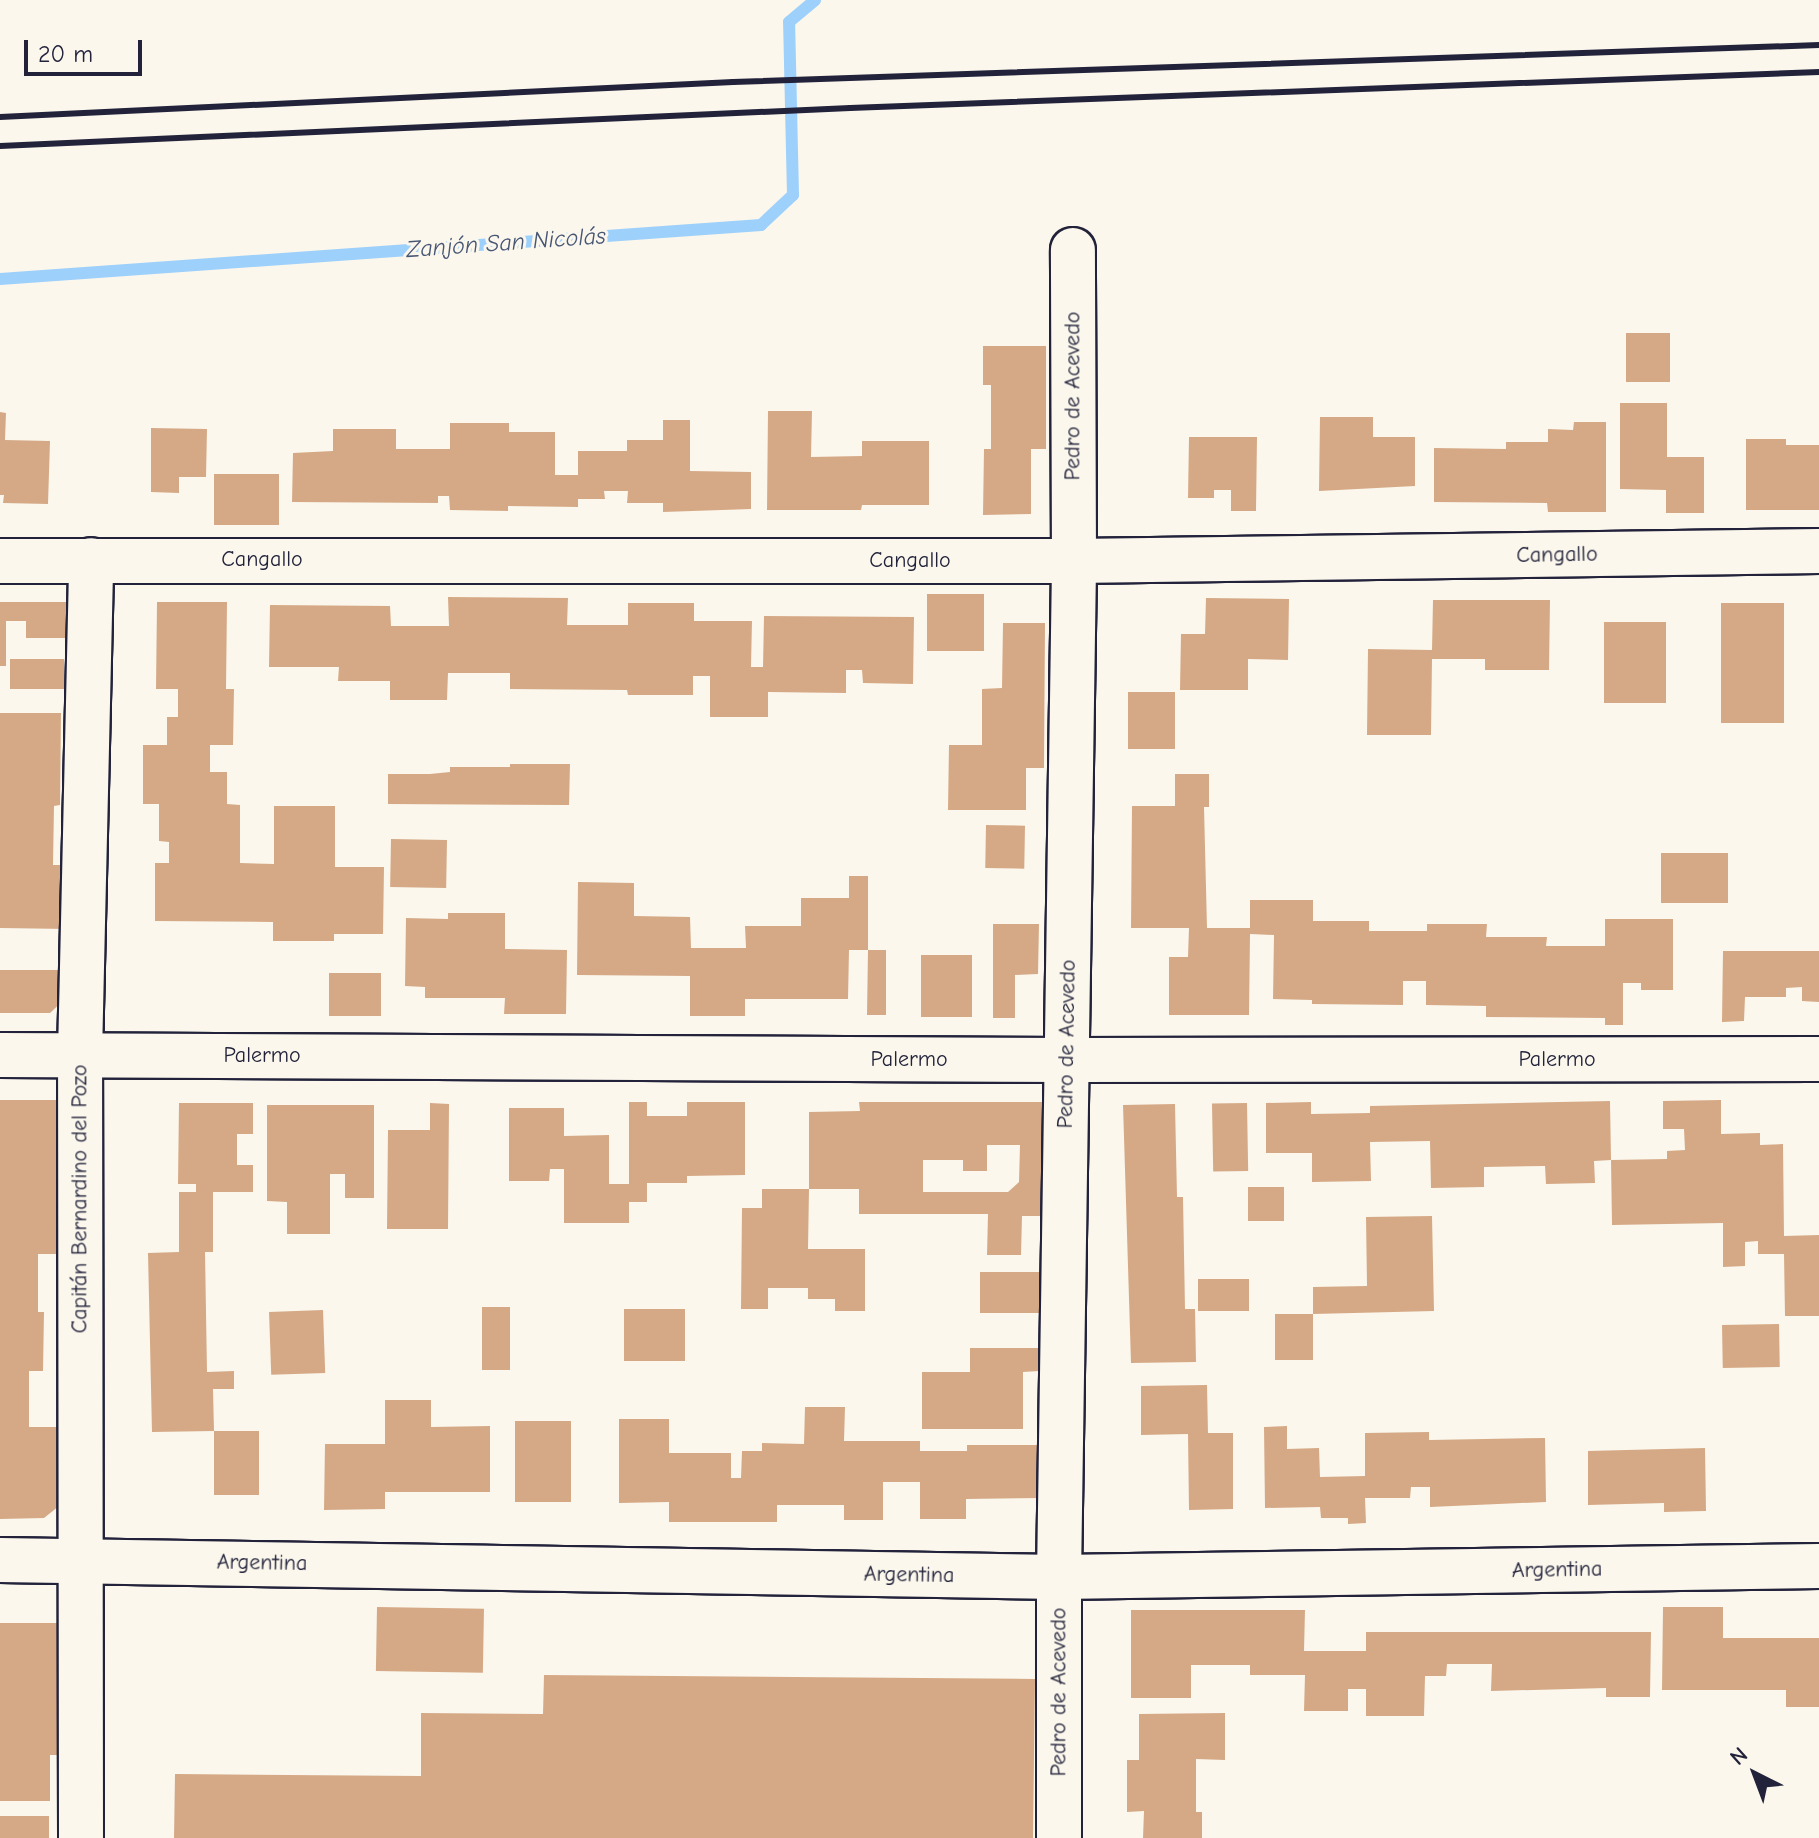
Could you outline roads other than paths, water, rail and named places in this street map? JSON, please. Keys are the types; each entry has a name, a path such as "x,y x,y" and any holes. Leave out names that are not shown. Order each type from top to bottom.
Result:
{"street":[{"name":"Pedro de Acevedo","path":"1059,1838 1059,1577 1074,561 1073,250"},
{"name":"Cangallo","path":"0,561 1074,561 1819,551"},
{"name":"Capitán Bernardino del Pozo","path":"81,1838 78,1560 80,1055 91,560"},
{"name":"Palermo","path":"0,1055 1067,1060 1819,1059"},
{"name":"Argentina","path":"0,1560 1059,1577 1819,1566"}],"waterway":[{"name":"Zanjón San Nicolás","path":"0,279 761,225 793,195 789,22 815,0"}],"railway":[{"path":"0,117 733,82 1819,45"},
{"path":"0,146 850,108 1819,72"}]}
